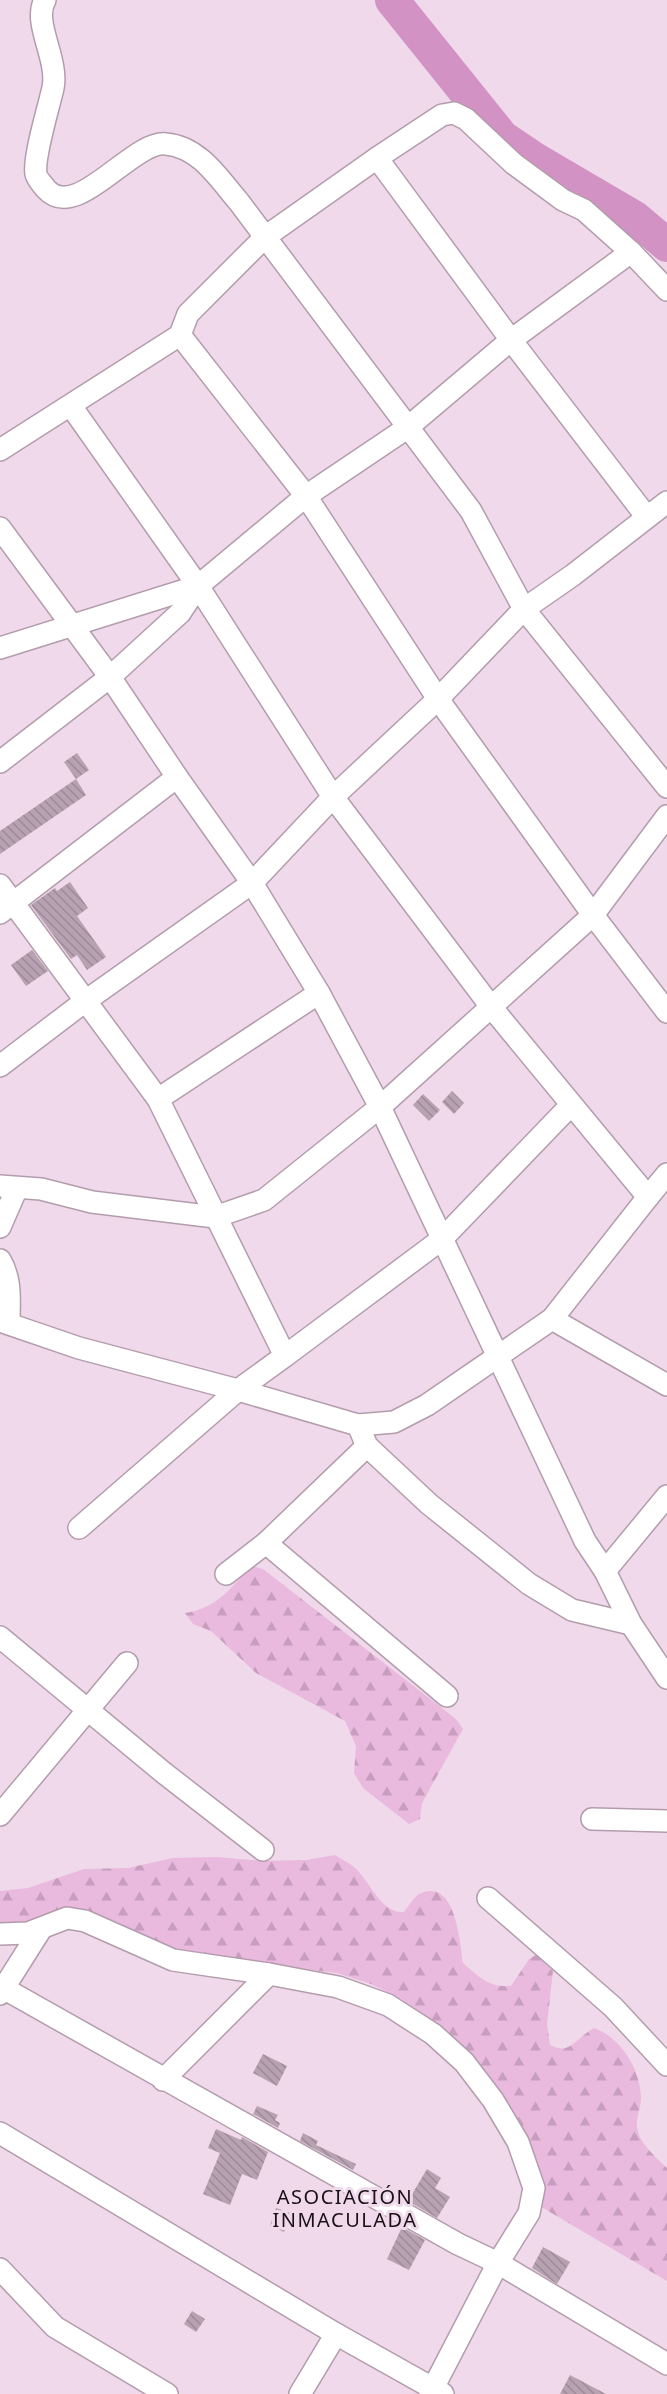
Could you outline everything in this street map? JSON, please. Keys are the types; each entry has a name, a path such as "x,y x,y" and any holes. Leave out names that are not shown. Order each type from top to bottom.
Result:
{"street":[{"path":"45,0 40,19 52,56 55,78 36,174 52,195 66,198 81,193 148,149 164,143 194,153 204,161 265,237 471,511 524,609 667,787"},
{"path":"0,450 180,335 188,314 265,237 377,158 442,116 454,113 465,119 514,164 563,200 584,210 631,252 667,290"},
{"path":"377,158 511,340 646,516"},
{"path":"0,762 110,678 180,613 198,586 306,496 407,428 511,340 631,252"},
{"path":"180,335 306,496 438,699 593,915 667,1012"},
{"path":"71,406 198,586 333,796 492,1008 648,1197"},
{"path":"0,1066 84,1002 252,883 333,796 438,699 524,609 573,575 646,516 667,502"},
{"path":"0,528 110,678 252,883 319,993 380,1107 585,1541 605,1571 631,1624 667,1678"},
{"path":"0,648 198,586"},
{"path":"7,908 177,777"},
{"path":"0,1227 8,1187 41,1189 92,1202 215,1217 264,1200 380,1107 593,915 667,816"},
{"path":"0,885 7,908 159,1099 285,1356"},
{"path":"159,1099 319,993"},
{"path":"79,1528 238,1390 442,1239 571,1105"},
{"path":"0,1260 6,1270 10,1287 4,1322 79,1348 238,1390 358,1425 394,1422 427,1405 552,1319 667,1174"},
{"path":"552,1319 667,1385"},
{"path":"358,1425 367,1446 429,1504 529,1584 572,1610 631,1624"},
{"path":"226,1574 266,1543 367,1446"},
{"path":"605,1571 667,1496"},
{"path":"266,1543 447,1696"},
{"path":"0,1637 264,1850"},
{"path":"1,1813 127,1663"},
{"path":"592,1819 667,1821"},
{"path":"488,1898 613,2007 667,2065"},
{"path":"0,1934 41,1929 67,1918 85,1921 173,1960 269,1974 338,1988 388,2005 433,2034 464,2062 493,2100 518,2142 534,2188 529,2213 498,2263 436,2392 0,2133"},
{"path":"41,1929 2,1991 458,2244 498,2263 667,2364"},
{"path":"163,2080 269,1974"},
{"path":"0,2269 55,2327 167,2394"},
{"path":"300,2394 336,2334"}],"green space":[{"path":"251,1566 263,1569 456,1719 463,1729 422,1803 420,1819 409,1824 363,1788 354,1773 356,1746 345,1721 256,1673 211,1631 193,1624 185,1613 196,1611 214,1602 230,1589"},
{"path":"335,1855 355,1868 376,1896 396,1911 404,1912 419,1894 431,1891 441,1894 454,1914 463,1963 485,1981 511,1986 529,1959 536,1955 553,1971 547,2024 550,2045 562,2049 572,2045 594,2028 613,2039 620,2047 633,2065 640,2087 638,2132 648,2149 667,2168 667,2281 538,2205 479,2067 444,2028 400,1998 371,1984 337,1973 272,1965 199,1966 72,1921 0,1935 0,1891 28,1888 84,1869 128,1868 173,1858 216,1857 263,1861 306,1860"}],"building":[{"path":"77,753 89,770 76,779 64,762"},
{"path":"76,779 86,795 0,854 0,831"},
{"path":"70,882 88,908 77,916 106,957 87,970 77,955 71,959 31,905 55,888 57,891"},
{"path":"32,950 48,971 26,986 11,965"},
{"path":"452,1091 464,1103 454,1114 442,1102"},
{"path":"423,1094 440,1110 429,1121 413,1105"},
{"path":"263,2054 287,2066 277,2086 253,2073"},
{"path":"257,2106 278,2115 275,2120 280,2123 278,2128 253,2114"},
{"path":"216,2129 241,2140 242,2137 268,2152 257,2180 242,2174 230,2205 203,2194 220,2153 208,2148"},
{"path":"303,2133 318,2141 316,2145 356,2164 353,2170 300,2141"},
{"path":"427,2169 441,2178 435,2188 450,2197 437,2218 408,2201"},
{"path":"276,2208 291,2213 284,2232 270,2226"},
{"path":"402,2227 425,2240 409,2270 387,2259"},
{"path":"543,2247 570,2262 557,2284 532,2268"},
{"path":"192,2311 205,2319 196,2332 184,2324"},
{"path":"570,2375 606,2394 560,2394"}],"waterway":[{"path":"392,0 502,137 536,160 635,218 667,245"}],"district":[{"name":"ASOCIACIÓN INMACULADA","path":"345,2208"}]}
